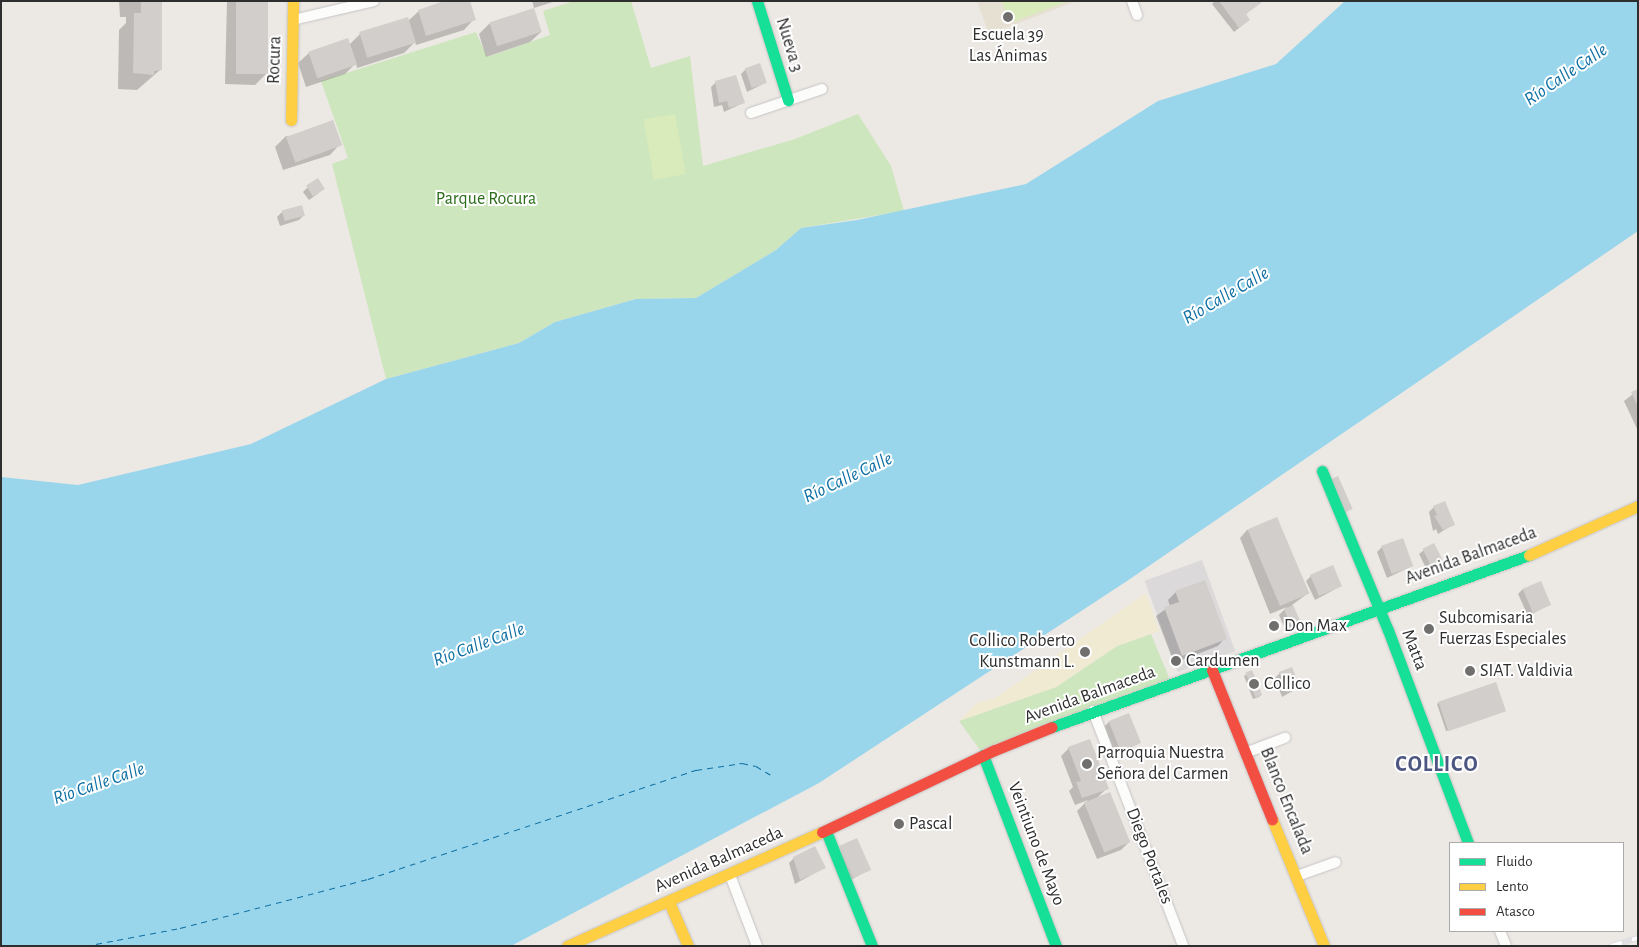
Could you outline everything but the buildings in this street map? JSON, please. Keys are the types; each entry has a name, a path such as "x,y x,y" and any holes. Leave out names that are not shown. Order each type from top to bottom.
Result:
{"street":[{"name":"Rocura","path":"291,120 293,1"},
{"path":"293,20 374,1"},
{"name":"Nueva 3","path":"757,1 788,100"},
{"path":"1132,1 1137,15"},
{"name":"Nueva 3","path":"751,113 822,89"},
{"name":"Matta","path":"1322,471 1379,609 1468,842"},
{"name":"Avenida Balmaceda","path":"567,946 730,875 983,756 1093,711 1212,670 1531,554 1638,506"},
{"name":"Blanco Encalada","path":"1212,670 1248,752 1324,946"},
{"name":"Diego Portales","path":"1093,711 1183,946"},
{"path":"1248,752 1285,738"},
{"name":"Veintiuno de Mayo","path":"983,756 1056,946"},
{"path":"826,831 872,946"},
{"path":"1297,876 1336,862"},
{"path":"730,875 757,946"},
{"path":"669,902 688,946"},
{"path":"1500,932 1506,946"}],"shaded area":[{"name":"Escuela 39 Las Ánimas","path":"977,1 1077,1 989,34"},
{"path":"1202,560 1235,651 1178,672 1145,581"}],"green space":[{"name":"Parque Rocura","path":"574,1 631,1 651,68 690,56 703,166 795,139 858,114 891,166 904,211 801,228 776,250 696,298 636,299 555,322 519,343 386,379 332,164 348,158 321,81 476,32 487,57 550,35 543,11"},
{"path":"1002,1 1069,1 1010,23"},
{"path":"675,114 686,174 654,180 643,120"},
{"path":"1151,634 1170,680 980,750 959,721 1056,687 1117,646"}],"sand":[{"name":"Collico Roberto Kunstmann L.","path":"1146,593 1159,631 1117,646 1056,687 959,721 977,703 994,699"}],"water":[{"name":"Río Calle Calle","path":"1345,1 1638,1 1638,231 1127,581 819,783 511,946 1,946 1,477 78,485 251,444 386,379 519,343 555,322 636,299 696,298 776,250 801,228 857,220 1026,184 1158,101 1276,64"}],"ferry route":[{"path":"85,946 180,928 368,879 696,770 742,763 756,766 771,775"}],"railway":[{"path":"1611,946 1638,938"}],"traffic: fast":[{"path":"757,1 788,100"},
{"path":"1322,471 1388,630 1468,842"},
{"path":"1052,727 1529,555"},
{"path":"983,755 1056,946"},
{"path":"826,831 872,946"}],"traffic: slow":[{"path":"291,120 293,1"},
{"path":"1529,555 1638,506"},
{"path":"1272,819 1324,946"},
{"path":"567,946 822,832"},
{"path":"669,902 688,946"}],"traffic: jam":[{"path":"1212,670 1272,819"},
{"path":"822,832 995,750 1052,727"}],"place":[{"name":"Escuela 39 Las Ánimas","path":"1008,17"},
{"name":"Don Max","path":"1274,626"},
{"name":"Subcomisaria Fuerzas Especiales","path":"1429,629"},
{"name":"Collico Roberto Kunstmann L.","path":"1085,652"},
{"name":"Cardumen","path":"1176,661"},
{"name":"SIAT. Valdivia","path":"1470,671"},
{"name":"Collico","path":"1254,684"},
{"name":"Parroquia Nuestra Señora del Carmen","path":"1087,764"},
{"name":"Pascal","path":"899,824"}],"district":[{"name":"COLLICO","path":"1437,765"}]}
